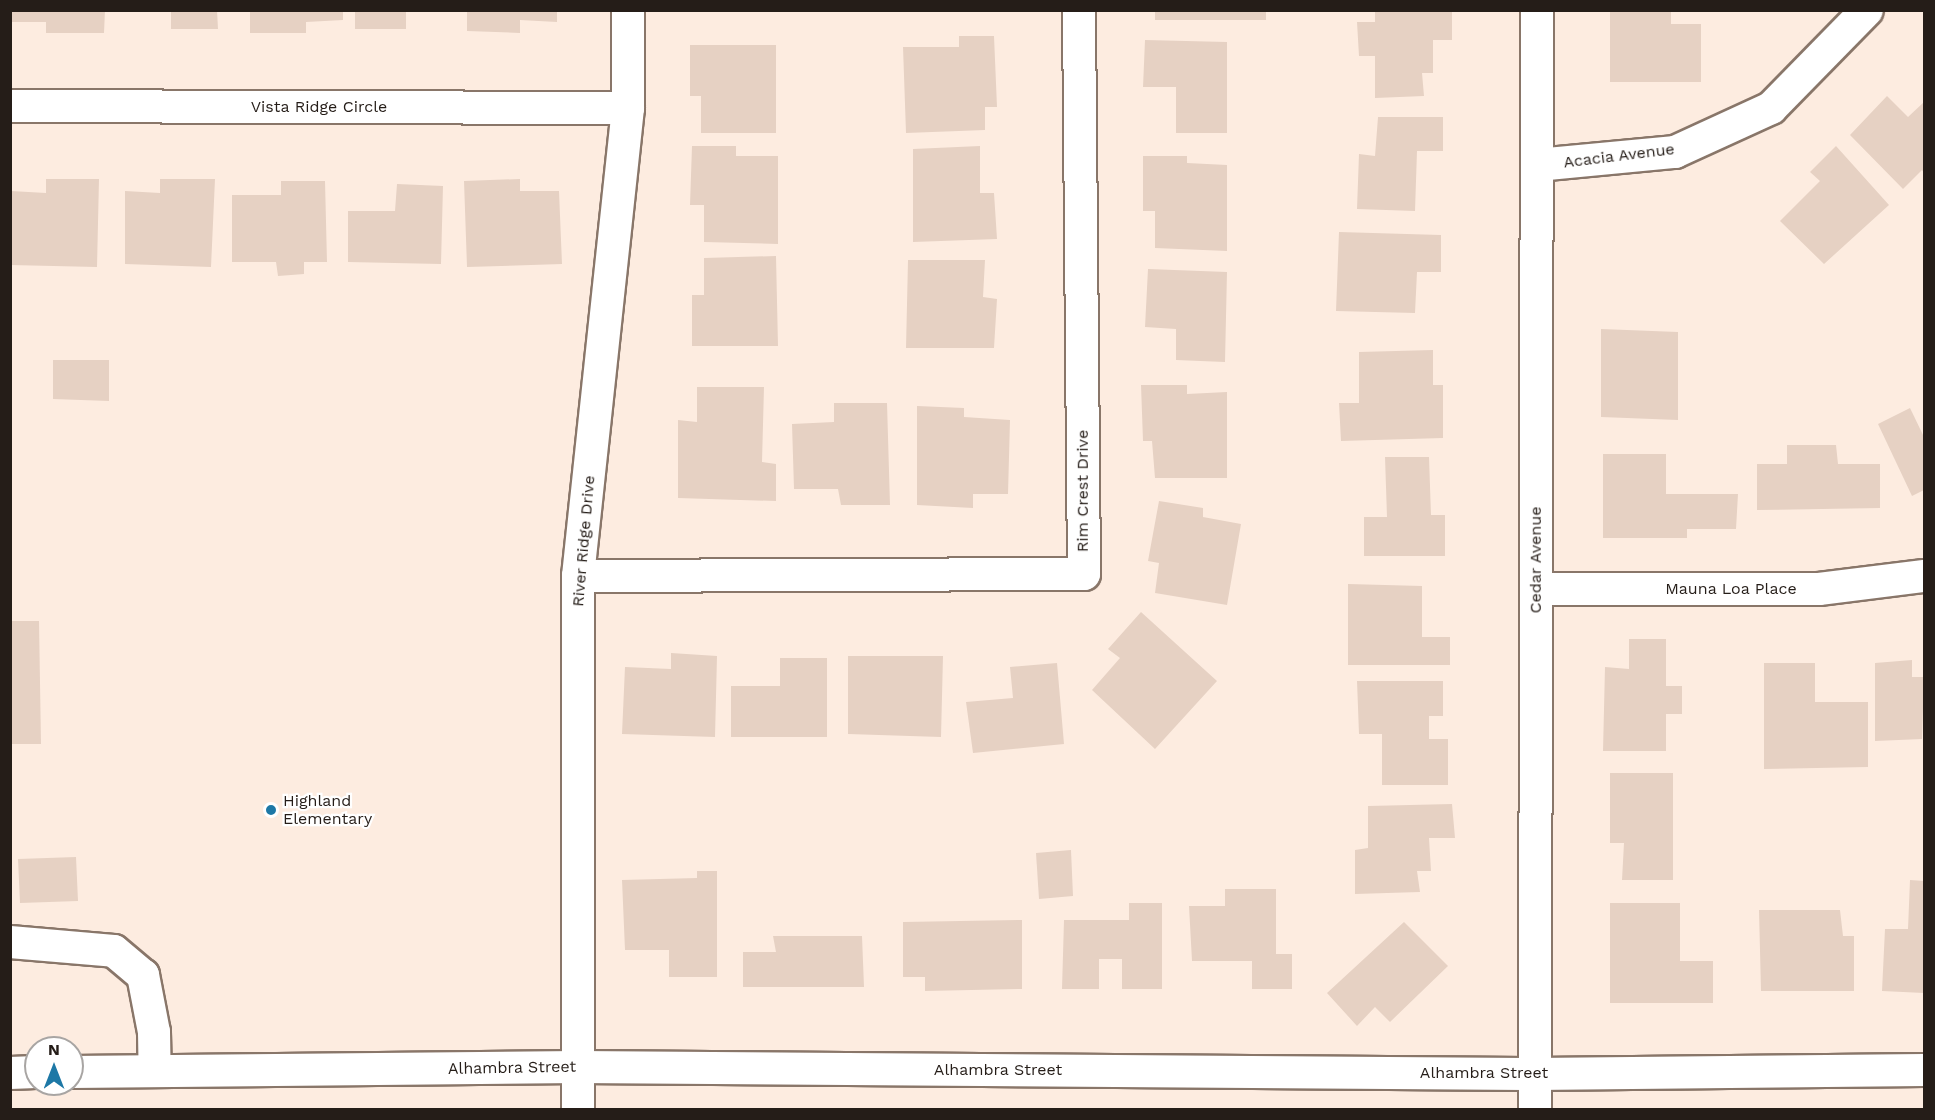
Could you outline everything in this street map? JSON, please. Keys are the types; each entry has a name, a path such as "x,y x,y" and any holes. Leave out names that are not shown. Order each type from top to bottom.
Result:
{"street":[{"name":"River Ridge Drive","path":"578,1110 578,576 628,108 628,10"},
{"name":"Rim Crest Drive","path":"578,576 1084,574 1079,10"},
{"name":"Cedar Avenue","path":"1535,1110 1537,10"},
{"name":"Acacia Avenue","path":"1537,165 1675,152 1771,108 1867,10"},
{"name":"Vista Ridge Circle","path":"10,105 628,108"},
{"name":"Mauna Loa Place","path":"1536,589 1819,589 1924,576"},
{"path":"10,942 114,951 143,975 154,1032 155,1071"},
{"name":"Alhambra Street","path":"84,1072 578,1067 1535,1074 1924,1070"}],"building":[{"path":"10,10 105,10 104,33 46,33 46,22 10,22"},
{"path":"171,10 217,10 218,29 171,29"},
{"path":"250,10 343,10 343,20 306,22 306,33 250,33"},
{"path":"355,10 406,10 406,29 355,29"},
{"path":"467,10 557,10 557,22 520,20 520,33 467,31"},
{"path":"1155,10 1266,10 1266,20 1155,20"},
{"path":"1375,10 1452,10 1452,40 1433,40 1433,73 1422,73 1424,96 1375,98 1375,56 1359,56 1357,22 1375,22"},
{"path":"1610,10 1671,10 1671,24 1701,24 1701,82 1610,82"},
{"path":"959,36 994,36 997,107 985,107 985,130 906,133 903,47 959,47"},
{"path":"1145,40 1227,42 1227,133 1176,133 1176,87 1143,87"},
{"path":"690,45 776,45 776,133 701,133 701,96 690,96"},
{"path":"1887,96 1908,117 1924,102 1924,173 1922,170 1903,189 1850,135"},
{"path":"1378,117 1443,117 1443,151 1417,151 1415,211 1357,209 1359,154 1375,156"},
{"path":"692,146 736,146 736,156 778,156 778,244 704,242 704,205 690,205"},
{"path":"980,146 980,193 994,193 997,239 913,242 913,149"},
{"path":"1836,146 1889,205 1824,264 1780,221 1820,181 1810,172"},
{"path":"1143,156 1187,156 1187,163 1227,165 1227,251 1155,248 1155,211 1143,211"},
{"path":"46,179 99,179 97,267 10,265 11,191 46,193"},
{"path":"160,179 215,179 211,267 125,264 125,191 160,193"},
{"path":"520,179 520,191 559,191 562,264 467,267 464,181"},
{"path":"281,181 325,181 327,262 304,262 304,274 278,276 276,262 232,262 232,195 281,195"},
{"path":"397,184 443,186 441,264 348,262 348,211 395,211"},
{"path":"1339,232 1441,235 1441,272 1417,272 1415,313 1336,311"},
{"path":"776,256 778,346 692,346 692,295 704,295 704,258"},
{"path":"908,260 985,260 983,297 997,299 994,348 906,348"},
{"path":"1148,269 1227,272 1225,362 1176,360 1176,329 1145,327"},
{"path":"1601,329 1678,332 1678,420 1601,417"},
{"path":"1433,350 1433,385 1443,385 1443,438 1341,441 1339,403 1359,403 1359,352"},
{"path":"53,360 109,360 109,401 53,399"},
{"path":"1141,385 1187,385 1187,394 1227,392 1227,478 1155,478 1152,441 1143,441"},
{"path":"697,387 764,387 762,462 776,464 776,501 678,498 678,420 697,422"},
{"path":"834,403 887,403 890,505 841,505 838,489 794,489 792,424 834,422"},
{"path":"917,406 964,408 964,417 1010,420 1008,494 973,494 973,508 917,505"},
{"path":"1910,408 1924,437 1924,490 1912,496 1878,424"},
{"path":"1787,445 1836,445 1838,464 1880,464 1880,508 1757,510 1757,464 1787,464"},
{"path":"1603,454 1666,454 1666,494 1738,494 1736,529 1687,529 1687,538 1603,538"},
{"path":"1385,457 1429,457 1431,515 1445,515 1445,556 1364,556 1364,517 1387,517"},
{"path":"1159,501 1203,508 1203,517 1241,524 1227,605 1155,593 1159,563 1148,561"},
{"path":"1348,584 1422,586 1422,637 1450,637 1450,665 1348,665"},
{"path":"1141,612 1217,681 1155,749 1092,690 1120,658 1108,649"},
{"path":"10,621 39,621 41,744 10,744"},
{"path":"1629,639 1666,639 1666,686 1682,686 1682,714 1666,714 1666,751 1603,751 1605,667 1629,669"},
{"path":"671,653 717,656 715,737 622,734 625,667 671,669"},
{"path":"848,656 943,656 941,737 848,734"},
{"path":"780,658 827,658 827,737 731,737 731,686 780,686"},
{"path":"1912,660 1912,677 1924,677 1922,739 1875,741 1875,663"},
{"path":"1057,663 1064,744 973,753 966,702 1013,698 1010,667"},
{"path":"1764,663 1815,663 1815,702 1868,702 1868,767 1764,769"},
{"path":"1357,681 1443,681 1443,716 1429,716 1429,739 1448,739 1448,785 1382,785 1382,734 1359,734"},
{"path":"1610,773 1673,773 1673,880 1622,880 1624,843 1610,843"},
{"path":"1452,804 1455,838 1429,838 1431,871 1417,871 1420,892 1355,894 1355,850 1368,848 1368,806"},
{"path":"1071,850 1073,896 1039,899 1036,853"},
{"path":"76,857 78,901 20,903 18,859"},
{"path":"697,871 717,871 717,977 669,977 669,950 625,950 622,880 697,878"},
{"path":"1910,880 1924,881 1924,993 1882,991 1885,929 1908,929"},
{"path":"1225,889 1276,889 1276,954 1292,954 1292,989 1252,989 1252,961 1192,961 1189,906 1225,906"},
{"path":"1129,903 1162,903 1162,989 1122,989 1122,959 1099,959 1099,989 1062,989 1064,920 1129,920"},
{"path":"1610,903 1680,903 1680,961 1713,961 1713,1003 1610,1003"},
{"path":"1759,910 1840,910 1843,936 1854,936 1854,991 1761,991"},
{"path":"1022,920 1022,989 925,991 925,977 903,977 903,922"},
{"path":"1404,922 1448,966 1390,1022 1375,1007 1357,1026 1327,993"},
{"path":"773,936 862,936 864,987 743,987 743,952 776,952"}],"place":[{"name":"Highland Elementary","path":"271,810"}]}
